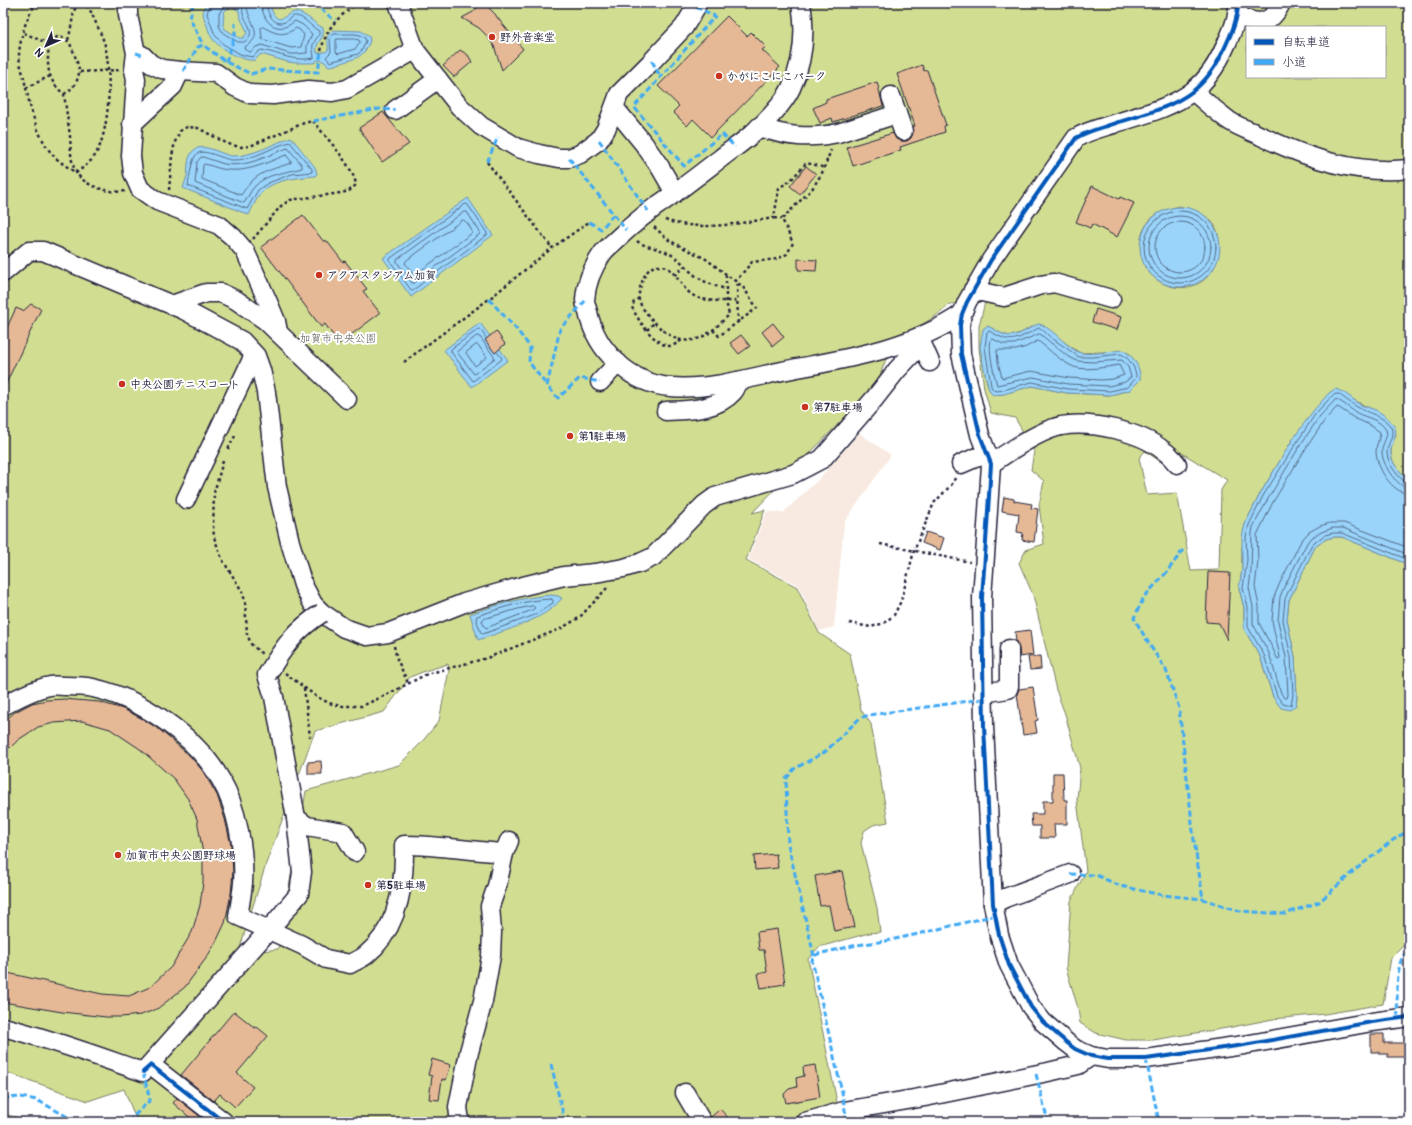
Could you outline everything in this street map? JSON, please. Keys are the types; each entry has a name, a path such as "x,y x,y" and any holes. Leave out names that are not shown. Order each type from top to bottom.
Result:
{"street":[{"path":"128,3 128,15 138,62 132,124 131,156 133,172 140,189 157,201 219,225 233,236 245,251 276,321 278,332"},
{"path":"398,3 415,50 458,106 481,126 518,148 559,158 570,158 580,154 599,140 616,107 619,94 652,62 684,27 697,3"},
{"path":"801,3 803,36 798,68 790,90 772,114 753,133 637,220 603,251 594,267 588,284 585,301 590,322 597,339 610,356 626,370 647,382 669,387 692,388 738,380 881,350 919,337 948,323 962,314"},
{"path":"1281,3 1272,18 1266,22 1249,20 1238,9 1221,56 1210,72 1193,91 1159,109 1090,130 1076,138 990,260 973,290 962,314 960,335 961,354 980,435 989,459 982,597 983,693 993,904 999,935 1009,965 1031,1007 1043,1022 1066,1042 1075,1049 1091,1056 1108,1059 1146,1059 1244,1045 1372,1022 1409,1017"},
{"path":"138,62 151,64 162,69 216,73 235,87 250,94 273,95 310,90 332,92 347,89 415,50"},
{"path":"132,124 173,86 180,71"},
{"path":"395,110 438,79"},
{"path":"1193,91 1209,106 1230,121 1306,156 1368,170 1395,171 1409,169"},
{"path":"891,96 903,132"},
{"path":"616,107 617,111 644,144 675,193"},
{"path":"760,127 782,134 812,137 838,133 896,114"},
{"path":"3,273 29,251 43,251 172,305 242,341 254,354 261,370 266,392 277,487 290,542 303,585 313,604 322,613 344,628 367,636 390,633 464,604 523,586 564,576 624,568 652,557 704,504 715,498 793,474 822,459 914,352 919,337"},
{"path":"973,290 1004,298 1041,285 1054,283 1111,299"},
{"path":"172,305 206,293 221,293 236,300 265,320 347,399"},
{"path":"919,337 930,362"},
{"path":"186,499 254,354"},
{"path":"600,382 618,363"},
{"path":"666,411 701,409 721,401 734,391 738,380"},
{"path":"961,464 975,458 989,459 1061,426 1085,425 1105,426 1144,439 1163,450 1177,464"},
{"path":"147,1068 299,894 302,872 296,818 274,697 273,672 288,641 312,619 322,613"},
{"path":"983,693 1008,689 1009,649"},
{"path":"3,706 24,695 51,686 92,688 122,697 143,707 168,723 202,752 221,780 231,804 237,825 242,854 243,882 238,916 326,959 350,964 366,955 383,937 394,914 402,887 405,866 404,845 422,845 473,851 507,847 498,886 490,906 492,932 491,956 483,1001 469,1052 458,1107 460,1122"},
{"path":"296,818 307,826 343,832 355,852"},
{"path":"993,904 1005,898 1070,874"},
{"path":"3,1027 30,1033 147,1068 224,1122"},
{"path":"805,1122 844,1111 925,1097 1048,1072 1078,1065 1091,1056"},
{"path":"684,1093 702,1122"}],"path":[{"path":"38,3 34,5 29,14 23,33 19,54 26,88 39,132 45,144 62,164 89,184 104,191 121,192 140,189"},
{"path":"68,40 71,29 72,15 77,3"},
{"path":"76,173 90,163 96,154 102,140 109,98 106,49 91,12 84,3"},
{"path":"321,52 325,37 335,21 357,3"},
{"path":"23,33 49,44"},
{"path":"64,94 71,90 76,83 80,72 68,40 62,37 57,37 49,44 47,57 50,76 54,84 64,94 72,159 76,173"},
{"path":"80,72 108,71 138,62"},
{"path":"26,88 50,76"},
{"path":"164,204 169,188 175,142 180,131 187,127 198,128 228,144 240,147 250,146 304,123 313,121 349,168 355,178 356,185 349,191 341,194 290,200 281,206 259,231 245,251"},
{"path":"782,219 812,189 822,173 838,133"},
{"path":"487,162 552,248"},
{"path":"774,218 779,188 791,180 806,163 823,168"},
{"path":"637,220 666,220 691,225 717,226 774,218 782,219"},
{"path":"738,322 736,282 752,262 777,259 787,254 793,243 782,219"},
{"path":"637,220 641,244 671,254 699,279 726,289"},
{"path":"637,220 656,228 670,241 706,258 726,275 744,287 757,308 720,336 713,330"},
{"path":"404,362 489,299 552,248 589,222"},
{"path":"726,275 726,301 729,315 703,337 692,340 675,338 660,328 644,310 639,298 639,290 646,273 650,268 656,266 667,267 675,275 686,291 697,298 726,301 738,302"},
{"path":"675,275 685,266"},
{"path":"639,298 634,302 632,307 647,330 662,343 670,346 683,340"},
{"path":"647,330 655,322"},
{"path":"226,453 237,431"},
{"path":"223,458 214,493 214,537 222,559 242,591 245,601 247,634 251,644 264,656"},
{"path":"848,623 872,627 884,623 894,615 901,601 914,551 934,503 953,483 961,464"},
{"path":"880,544 984,565"},
{"path":"273,672 304,687 317,697 329,703 350,707 362,706 373,702 427,674 486,658 560,629 579,618 624,568"},
{"path":"390,633 397,659 408,683"},
{"path":"304,687 310,737"}],"shaded area":[{"path":"859,433 891,455 844,523 834,627 819,631 799,586 748,559 767,511 783,513 819,479"}],"green space":[{"name":"加賀市中央公園","path":"3,3 1409,3 1409,480 1392,460 1391,449 1396,435 1386,417 1354,400 1293,439 1260,494 1245,524 1242,549 1242,570 1239,588 1244,608 1244,629 1260,656 1273,697 1281,707 1296,705 1295,657 1287,620 1289,600 1315,547 1326,539 1342,537 1409,565 1409,940 1391,958 1383,1004 1325,1014 1273,1019 1153,1040 1126,1040 1096,1033 1080,1023 1078,1008 1066,968 1071,901 1086,871 1077,800 1080,768 1065,714 1056,690 1033,595 1019,563 1026,550 1044,544 1039,505 1044,481 1031,470 1034,451 1015,418 991,413 984,389 979,348 979,326 985,302 950,304 938,315 924,323 894,336 877,384 752,513 765,510 746,560 797,587 819,633 850,654 861,710 871,724 888,822 873,825 864,831 861,843 877,908 880,932 869,933 819,947 808,959 841,1122 137,1122 124,1089 88,1101 3,1071","holes":["1179,206 1203,215 1213,223 1218,235 1216,260 1211,272 1202,281 1185,287 1168,285 1160,282 1153,276 1143,262 1140,247 1143,231 1152,218 1159,213","987,326 1009,336 1021,333 1031,327 1045,326 1051,333 1080,353 1124,351 1130,354 1135,363 1126,391 1110,395 1067,393 1032,386 998,395 988,387 983,364 982,356","1177,450 1227,480 1221,490 1219,570 1191,571 1177,493 1147,495 1139,458 1145,451 1167,466","448,664 449,670 439,721 421,743 399,765 306,791 278,949 238,954 267,861 315,731 384,712 410,677"]},
{"path":"3,1114 37,1122 3,1122"}],"water":[{"path":"207,3 269,3 274,15 279,19 293,12 299,13 323,28 323,35 317,46 317,53 328,50 327,37 333,30 361,31 369,36 370,41 365,51 359,56 331,66 318,60 314,63 296,63 261,54 255,60 244,59 232,54 215,42 212,38 203,15","holes":["233,7 239,11 247,33 243,38 240,38 225,29 223,25 224,12 227,9"]},
{"path":"291,137 315,167 317,174 315,176 286,180 266,188 257,198 249,215 183,188 187,176 189,158 192,152 196,149 201,147 233,156 255,152"},
{"name":"アクアスタジアム加賀","path":"468,198 493,235 411,297 383,258"},
{"path":"1180,207 1195,210 1208,219 1217,232 1220,247 1217,262 1208,275 1195,284 1180,287 1165,284 1152,275 1143,262 1140,247 1143,232 1152,219 1165,210"},
{"path":"480,323 508,360 472,387 444,350"},
{"path":"1038,324 1047,328 1078,352 1093,353 1122,350 1126,352 1133,358 1138,366 1140,380 1130,390 1110,395 1067,393 1032,386 1004,394 993,395 988,387 980,347 983,329 987,326 1005,335 1013,336"},
{"path":"1335,389 1346,394 1361,405 1380,412 1390,420 1395,429 1396,435 1391,449 1392,458 1396,467 1409,480 1409,565 1342,537 1326,539 1315,547 1289,600 1287,620 1295,657 1297,696 1296,705 1290,710 1281,708 1273,697 1260,656 1244,629 1244,608 1239,588 1242,570 1242,537 1245,524 1260,494 1293,439 1313,411 1329,393"},
{"path":"551,595 562,598 546,613 511,629 478,640 470,614 510,602"}],"building":[{"path":"482,3 484,3 496,15 523,49 502,70 494,46 486,35 479,28 462,18 473,12"},
{"name":"かがにこにこパーク","path":"727,16 747,36 751,32 766,47 762,50 780,67 711,137 693,119 687,126 673,112 679,106 658,86"},
{"path":"460,50 468,55 472,62 454,77 443,66"},
{"path":"922,65 924,71 927,70 946,125 944,126 945,132 900,147 901,150 853,166 847,147 893,133 896,139 901,141 907,141 911,138 913,133 912,126 915,126 897,74"},
{"path":"877,82 883,106 833,122 832,118 820,123 813,108 826,102 826,99"},
{"path":"383,112 409,144 382,162 359,128"},
{"path":"806,166 816,174 800,194 790,186"},
{"path":"1092,186 1119,199 1120,197 1134,203 1117,237 1092,224 1090,228 1076,222"},
{"name":"アクアスタジアム加賀","path":"303,215 324,242 326,240 367,289 363,291 380,313 339,344 325,324 321,327 261,247"},
{"path":"798,259 817,260 816,271 798,270"},
{"path":"31,304 41,309 3,390 3,336 16,308 23,311"},
{"path":"1096,309 1121,317 1117,330 1092,322"},
{"path":"773,323 784,337 773,346 762,332"},
{"path":"496,331 505,344 495,353 485,340"},
{"path":"741,335 750,346 739,354 730,343"},
{"path":"1004,497 1014,499 1014,501 1032,504 1031,508 1038,509 1034,542 1022,540 1023,533 1017,532 1019,514 1002,511"},
{"path":"926,532 944,538 940,550 922,543"},
{"path":"1208,572 1230,573 1227,640 1219,623 1206,622"},
{"path":"1030,630 1033,655 1020,657 1015,632"},
{"path":"1040,656 1041,669 1030,670 1028,657"},
{"path":"1033,687 1038,720 1035,721 1037,733 1023,735 1017,694 1019,689"},
{"path":"64,699 99,702 123,709 160,730 190,756 202,770 217,795 225,819 231,845 233,871 231,894 225,923 207,957 185,987 157,1009 141,1015 106,1017 62,1012 3,1002 3,972 102,994 129,996 150,987 171,967 192,932 200,905 203,882 203,854 197,819 188,799 174,779 140,749 110,729 82,721 54,723 38,727 18,740 10,748 3,741 3,722 15,712 32,703"},
{"path":"321,761 322,774 308,774 308,762"},
{"path":"1053,773 1063,773 1064,800 1067,800 1067,824 1054,824 1055,838 1040,838 1040,826 1032,826 1031,814 1043,814 1043,801 1053,801"},
{"path":"776,854 778,868 755,870 754,856"},
{"path":"842,871 855,927 834,931 829,905 820,906 815,876"},
{"path":"777,929 785,984 761,988 758,974 767,972 764,950 759,950 757,932"},
{"path":"234,1011 255,1028 257,1027 268,1036 237,1073 253,1087 235,1107 220,1094 214,1101 181,1075"},
{"path":"1371,1034 1384,1034 1384,1043 1406,1043 1406,1057 1388,1057 1388,1054 1371,1052"},
{"path":"432,1059 451,1065 446,1080 442,1079 439,1100 429,1099 432,1076 428,1075"},
{"path":"815,1065 820,1097 786,1103 784,1094 789,1089 797,1087 796,1078 804,1076 803,1067"},
{"path":"177,1098 207,1122 195,1122 173,1103"},
{"path":"720,1109 732,1122 712,1122 711,1117"}],"marked path":[{"path":"193,3 190,19 203,45"},
{"path":"314,3 335,21"},
{"path":"696,7 715,16 634,107 684,166 722,134 735,147"},
{"path":"226,62 235,35 235,23"},
{"path":"183,71 198,47 203,45 226,62 251,74 267,69 318,72 321,51"},
{"path":"136,53 142,55"},
{"path":"652,61 661,78"},
{"path":"1405,84 1409,83"},
{"path":"313,121 379,109 395,110"},
{"path":"487,162 498,137"},
{"path":"599,140 648,211"},
{"path":"569,158 626,230"},
{"path":"589,222 601,229 614,214"},
{"path":"489,299 530,347 529,362 547,386"},
{"path":"585,301 560,329 547,386 558,398 580,378 600,382"},
{"path":"1183,550 1166,573 1144,597 1134,618 1166,670 1179,708 1194,840 1203,899"},
{"path":"814,956 788,844 786,779 794,769 825,752 860,718 869,715 983,699"},
{"path":"1070,874 1096,875 1120,886 1162,895 1203,899 1240,911 1285,914 1319,902 1355,870 1393,840 1409,830"},
{"path":"847,1122 842,1092 812,960 814,956 857,945 886,941 918,934 996,915"},
{"path":"1398,1018 1397,986 1399,968 1405,953 1409,951"},
{"path":"1146,1059 1159,1122"},
{"path":"551,1064 565,1122"},
{"path":"128,1122 150,1100 143,1072"},
{"path":"1036,1074 1048,1122"},
{"path":"3,1098 21,1097 37,1100 77,1122"}],"cycle path":[{"path":"1238,3 1234,25 1222,53 1215,65 1198,87 1184,97 1166,106 1146,114 1091,131 1076,138 991,260 967,302 962,314 960,325 961,354 980,435 991,464 982,597 984,726 993,904 999,935 1009,965 1031,1007 1043,1022 1066,1042 1075,1049 1091,1056 1108,1059 1146,1059 1244,1045 1372,1022 1409,1017"},
{"path":"143,1072 151,1065 224,1122"}],"place":[{"name":"野外音楽堂","path":"492,37"},
{"name":"かがにこにこパーク","path":"719,76"},
{"name":"アクアスタジアム加賀","path":"319,275"},
{"name":"中央公園テニスコート","path":"122,384"},
{"name":"第7駐車場","path":"805,407"},
{"name":"第1駐車場","path":"570,436"},
{"name":"加賀市中央公園野球場","path":"118,855"},
{"name":"第5駐車場","path":"368,885"}]}
